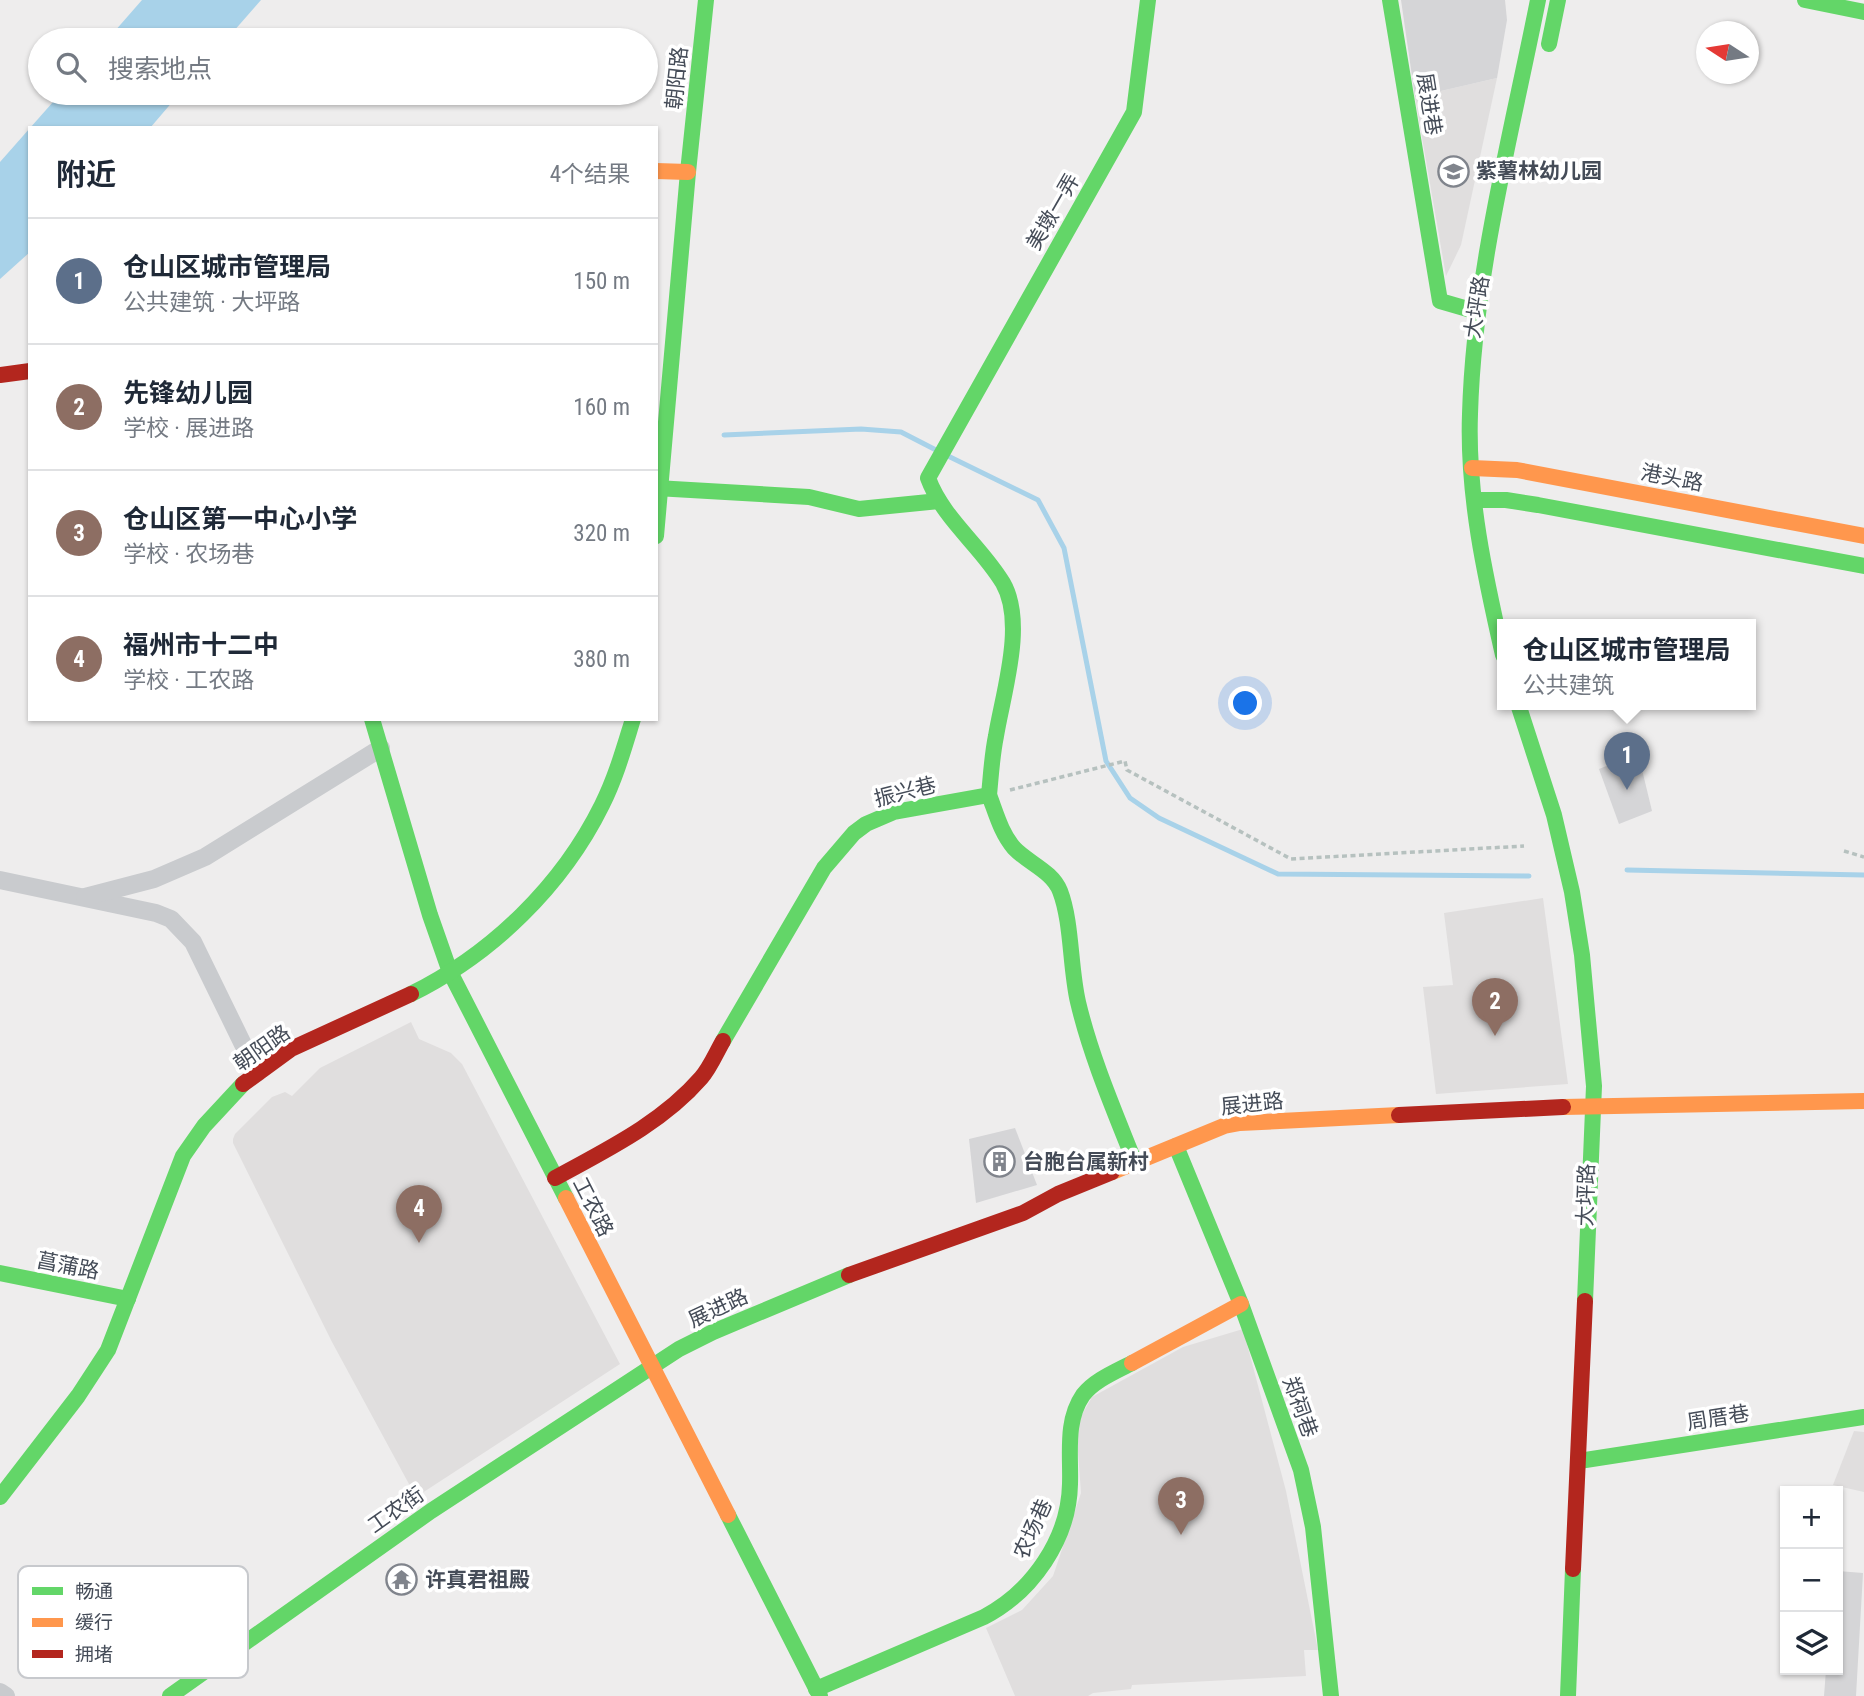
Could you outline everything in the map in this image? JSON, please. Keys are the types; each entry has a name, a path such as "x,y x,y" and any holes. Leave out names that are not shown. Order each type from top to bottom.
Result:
{"street":[{"name":"朝阳路","path":"659,489 706,0"},
{"name":"美墩一弄","path":"939,501 929,484 928,478 933,467 1134,112 1148,0"},
{"name":"展进巷","path":"1390,0 1440,301 1478,312"},
{"path":"1497,629 1481,559 1486,504 1483,463 1470,414 1478,312 1538,0"},
{"path":"1545,66 1558,0"},
{"path":"1805,0 1864,12"},
{"path":"658,171 688,173"},
{"path":"0,375 28,371"},
{"name":"港头路","path":"1483,463 1864,536"},
{"path":"659,489 809,497 859,509 939,501 1002,581 1010,600 1012,647 995,739 989,795 1006,838 1027,860 1050,876 1060,892 1073,981 1090,1047 1135,1163"},
{"path":"1486,504 1538,505 1864,566"},
{"path":"1495,534 1510,619"},
{"path":"1520,710 1562,844 1572,892 1605,1109"},
{"name":"工农路","path":"373,721 430,915 450,972 818,1692"},
{"name":"朝阳路","path":"0,1497 78,1396 107,1350 144,1252 190,1144 205,1123 257,1073 293,1048 415,993 491,944 529,910 573,856 610,792 632,721"},
{"path":"79,898 154,879 205,857 381,748"},
{"path":"1551,753 1573,826"},
{"name":"振兴巷","path":"555,1178 654,1122 684,1098 703,1076 824,868 846,841 865,825 888,815 989,795"},
{"path":"0,880 156,913 178,925 199,952 257,1073"},
{"path":"1568,1696 1579,1461 1605,1109 1610,1085"},
{"name":"展进路","path":"651,1366 713,1332 830,1282 1023,1213 1058,1194 1206,1131 1240,1123 1864,1101"},
{"name":"郑祠巷","path":"1176,1146 1241,1304 1301,1471 1313,1527 1331,1696"},
{"name":"菖蒲路","path":"0,1273 128,1299"},
{"name":"农场巷","path":"818,1692 988,1614 1023,1590 1040,1567 1066,1513 1071,1424 1077,1403 1083,1394 1098,1381 1241,1304"},
{"name":"工农街","path":"248,1641 431,1511 651,1366"},
{"name":"周厝巷","path":"1579,1461 1864,1417"},
{"name":"工农街","path":"170,1696 195,1678"},
{"path":"0,1692 6,1696"}],"path":[{"path":"989,795 1125,761 1127,770 1291,859 1524,846"},
{"path":"1844,851 1864,857"}],"shaded area":[{"name":"紫薯林幼儿园","path":"1497,78 1461,245 1446,276 1415,97"},
{"path":"1543,898 1568,1084 1436,1094 1423,987 1453,985 1444,913"},
{"path":"411,1022 419,1039 451,1053 462,1064 620,1364 416,1497 332,1342 233,1143 235,1134 272,1097 285,1092 292,1096 320,1068"},
{"path":"1243,1329 1286,1491 1318,1650 1304,1650 1306,1676 1132,1685 1131,1689 1093,1693 1088,1696 1015,1696 986,1628 1022,1610 1053,1576 1081,1493 1076,1425 1092,1397 1183,1347"},
{"path":"1854,1431 1864,1432 1864,1492 1833,1485"}],"water":[{"path":"142,0 261,0 236,28 118,28"},
{"path":"50,105 170,105 152,126 32,126"},
{"path":"28,130 28,254 0,279 0,162"}],"building":[{"path":"1401,0 1505,0 1507,20 1497,78 1415,97"},
{"path":"1638,753 1652,811 1619,824 1599,769"},
{"name":"台胞台属新村","path":"1015,1128 1037,1185 976,1203 969,1139"},
{"path":"1843,1571 1863,1573 1856,1696 1824,1696 1826,1675 1843,1675"}],"waterway":[{"path":"724,435 861,429 901,432 936,450"},
{"path":"948,456 1038,500 1064,548 1106,761 1130,798 1159,818 1278,874 1529,876"},
{"path":"1627,870 1864,875"}],"traffic: fast":[{"path":"658,513 706,0"},
{"path":"989,795 995,743 1011,658 1013,618 1010,599 994,570 943,506 928,478 1134,112 1148,0"},
{"path":"1390,0 1440,301 1478,312"},
{"path":"1497,627 1484,565 1471,475 1473,362 1495,206 1538,0"},
{"path":"1549,44 1558,0"},
{"path":"1805,0 1864,12"},
{"path":"658,488 809,497 859,509 939,501"},
{"path":"1475,500 1506,500 1538,505 1864,566"},
{"path":"1520,710 1554,815 1572,892 1582,955 1594,1086 1585,1301"},
{"path":"373,721 430,915 450,972 566,1198"},
{"path":"411,994 441,978 496,938 522,915 567,863 602,805 616,773 632,721"},
{"path":"723,1041 824,868 854,833 866,824 894,812 989,795 1009,842 1046,873 1060,891 1067,917 1075,989 1083,1023 1135,1163"},
{"path":"0,1497 78,1396 108,1350 183,1156 204,1126 243,1084"},
{"path":"1176,1146 1241,1304 1301,1470 1313,1527 1331,1696"},
{"path":"0,1273 128,1299"},
{"path":"248,1641 431,1511 679,1349 849,1275"},
{"path":"816,1689 984,1617 1018,1593 1045,1562 1063,1524 1070,1484 1071,1427 1077,1405 1093,1385 1132,1363"},
{"path":"1579,1461 1864,1417"},
{"path":"728,1515 820,1696"},
{"path":"1568,1696 1573,1569"},
{"path":"170,1696 195,1678"}],"traffic: slow":[{"path":"658,171 688,172"},
{"path":"1472,468 1517,470 1864,536"},
{"path":"1563,1107 1864,1101"},
{"path":"1112,1172 1224,1126 1399,1115"},
{"path":"566,1198 728,1515"},
{"path":"1132,1363 1241,1304"}],"traffic: jam":[{"path":"0,375 28,371"},
{"path":"243,1084 291,1049 411,994"},
{"path":"555,1178 594,1157 669,1109 704,1074 723,1041"},
{"path":"1399,1115 1563,1107"},
{"path":"849,1275 1023,1213 1058,1194 1112,1172"},
{"path":"1573,1569 1585,1301"}],"place":[{"name":"紫薯林幼儿园","path":"1453,171"},
{"name":"仓山区城市管理局","path":"1627,790"},
{"name":"先锋幼儿园","path":"1495,1036"},
{"name":"台胞台属新村","path":"1000,1162"},
{"name":"福州市十二中","path":"419,1243"},
{"name":"仓山区第一中心小学","path":"1181,1535"},
{"name":"许真君祖殿","path":"402,1580"}]}
